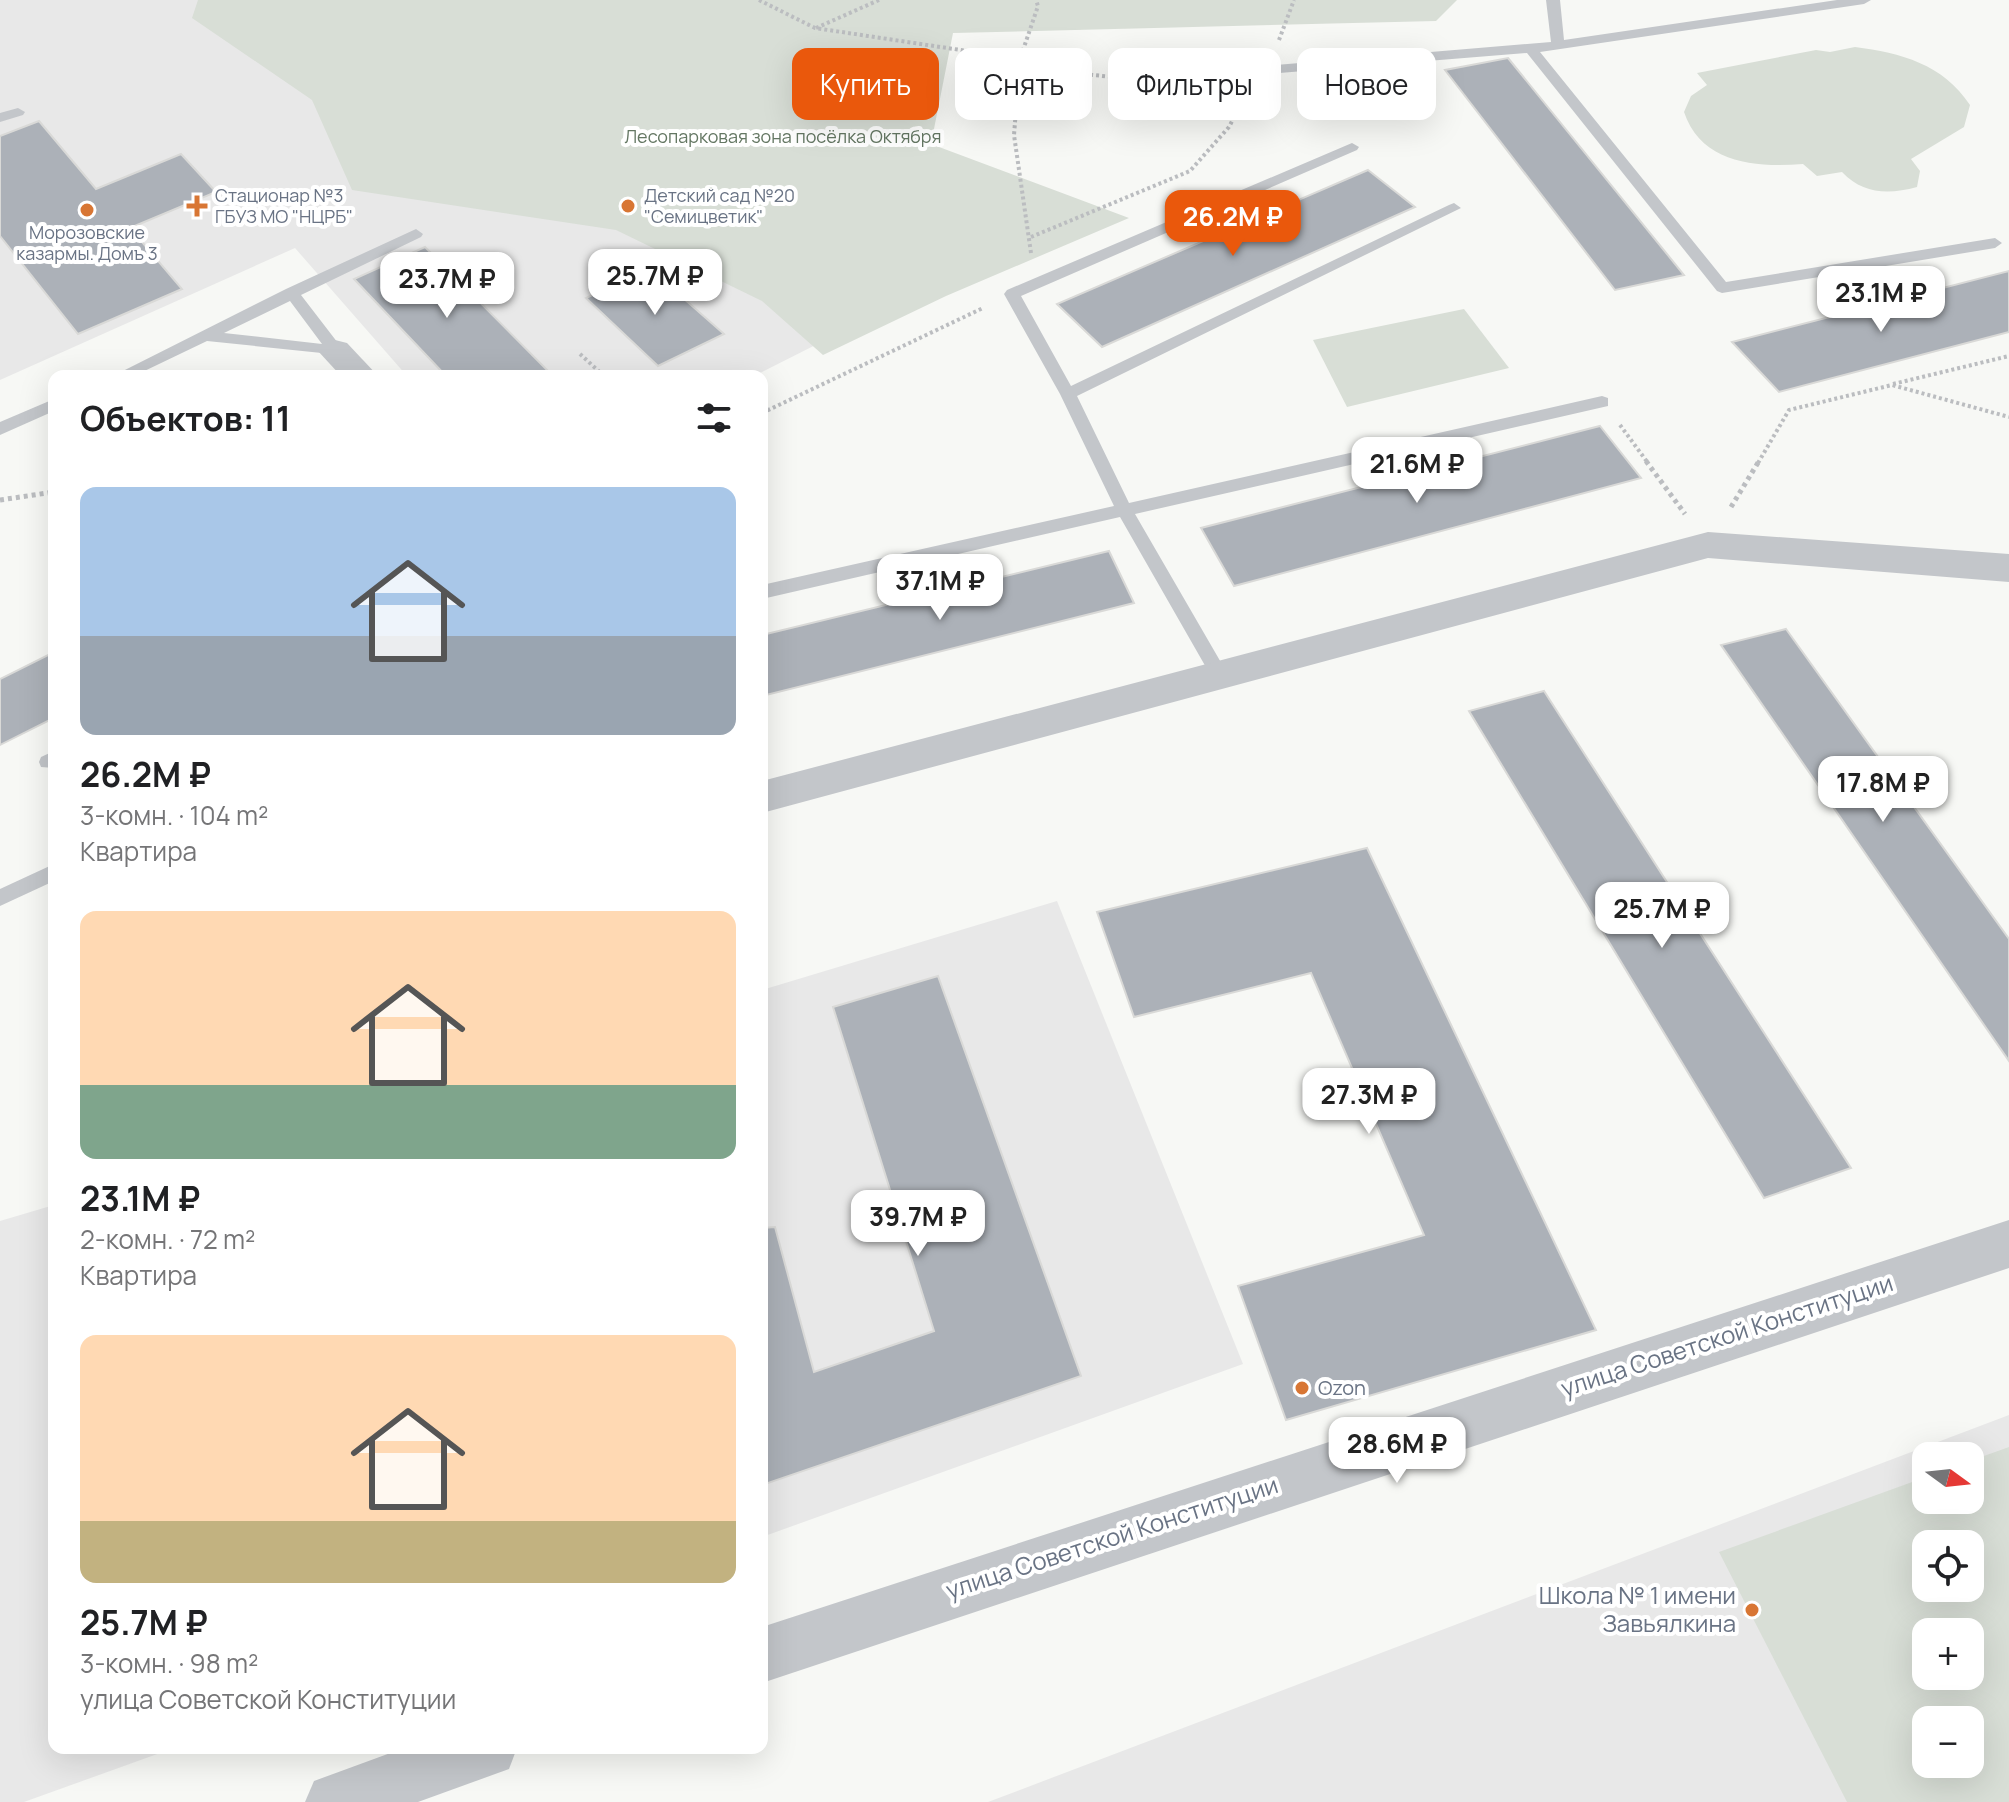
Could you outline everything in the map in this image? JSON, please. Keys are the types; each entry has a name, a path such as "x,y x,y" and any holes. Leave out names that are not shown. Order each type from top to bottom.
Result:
{"street":[{"path":"335,351 355,370"},
{"path":"768,795 1221,678 1708,545 2009,568"},
{"name":"улица Советской Конституции","path":"768,1653 2009,1244"},
{"path":"335,1802 471,1754"}],"lane":[{"path":"1553,0 1558,45"},
{"path":"1281,69 1531,49 1864,0"},
{"path":"1531,49 1722,288 1995,243"},
{"path":"0,118 18,112"},
{"path":"1221,678 1124,509 1068,394 1012,294 1352,147"},
{"path":"1068,394 1454,208"},
{"path":"134,370 416,234"},
{"path":"291,292 335,351"},
{"path":"208,336 335,351"},
{"path":"768,591 1602,402"},
{"path":"0,429 48,408"},
{"path":"0,898 48,875"}],"path":[{"path":"759,0 815,28 955,49"},
{"path":"815,28 879,0"},
{"path":"1024,48 1038,6 1036,0"},
{"path":"1273,48 1283,32 1294,0"},
{"path":"1015,120 1014,135 1031,237 1032,286"},
{"path":"1031,237 1190,171 1233,120"},
{"path":"768,410 1012,294"},
{"path":"580,354 597,370"},
{"path":"1602,402 1708,545 1789,410 2009,356"},
{"path":"1892,385 2009,417"},
{"path":"0,500 48,493"}],"shaded area":[{"path":"0,0 311,0 948,278 766,370 402,370 295,248 0,380"},
{"path":"1057,901 1243,1364 768,1535 768,988"},
{"path":"48,1207 48,1754 157,1754 24,1802 0,1802 0,1221"},
{"name":"Школа № 1 имени Завьялкина","path":"2009,1415 2009,1802 988,1802 1912,1452 1912,1514 1984,1514 1984,1442 1938,1442"}],"green space":[{"name":"Лесопарковая зона посёлка Октября","path":"198,0 1457,0 1436,21 953,33 939,104 939,48 792,48 792,120 936,120 931,144 1129,218 946,296 823,355 762,301 616,230 352,190 312,100 192,18"},
{"path":"1855,47 1904,57 1934,70 1947,79 1970,105 1964,127 1911,159 1920,171 1917,187 1876,191 1858,185 1842,172 1817,176 1803,164 1767,165 1732,159 1703,142 1684,112 1691,96 1707,85 1697,73 1816,50 1830,52"},
{"path":"1464,309 1509,368 1347,407 1313,340"},
{"path":"2009,1447 2009,1802 1847,1802 1719,1552 1912,1482 1912,1514 1984,1514 1984,1456"}],"building":[{"path":"1508,58 1684,275 1615,290 1445,70"},
{"name":"Морозовские казармы. Домъ 3","path":"39,121 96,189 181,154 216,192 130,228 182,289 78,334 0,236 0,136"},
{"path":"1368,170 1415,207 1102,347 1057,304"},
{"path":"425,247 547,370 440,370 354,279"},
{"path":"649,268 724,334 658,366 586,298"},
{"path":"2009,271 2009,332 1779,392 1732,342"},
{"path":"1600,426 1641,478 1234,586 1201,528"},
{"path":"1109,551 1134,603 768,694 768,634"},
{"path":"1786,629 2009,939 2009,1061 1721,645"},
{"path":"48,655 48,721 0,745 0,679"},
{"path":"1544,691 1851,1168 1764,1198 1469,711"},
{"path":"1367,848 1596,1330 1286,1420 1238,1286 1424,1235 1311,973 1134,1017 1097,912"},
{"path":"938,976 1081,1376 768,1483 768,1228 775,1227 814,1372 934,1331 833,1007"}],"place":[{"name":"Стационар №3 ГБУЗ МО \"НЦРБ\"","path":"197,206"},
{"name":"Детский сад №20 \"Семицветик\"","path":"628,206"},
{"name":"Морозовские казармы. Домъ 3","path":"87,210"},
{"name":"Ozon","path":"1302,1388"},
{"name":"Школа № 1 имени Завьялкина","path":"1752,1610"}]}
